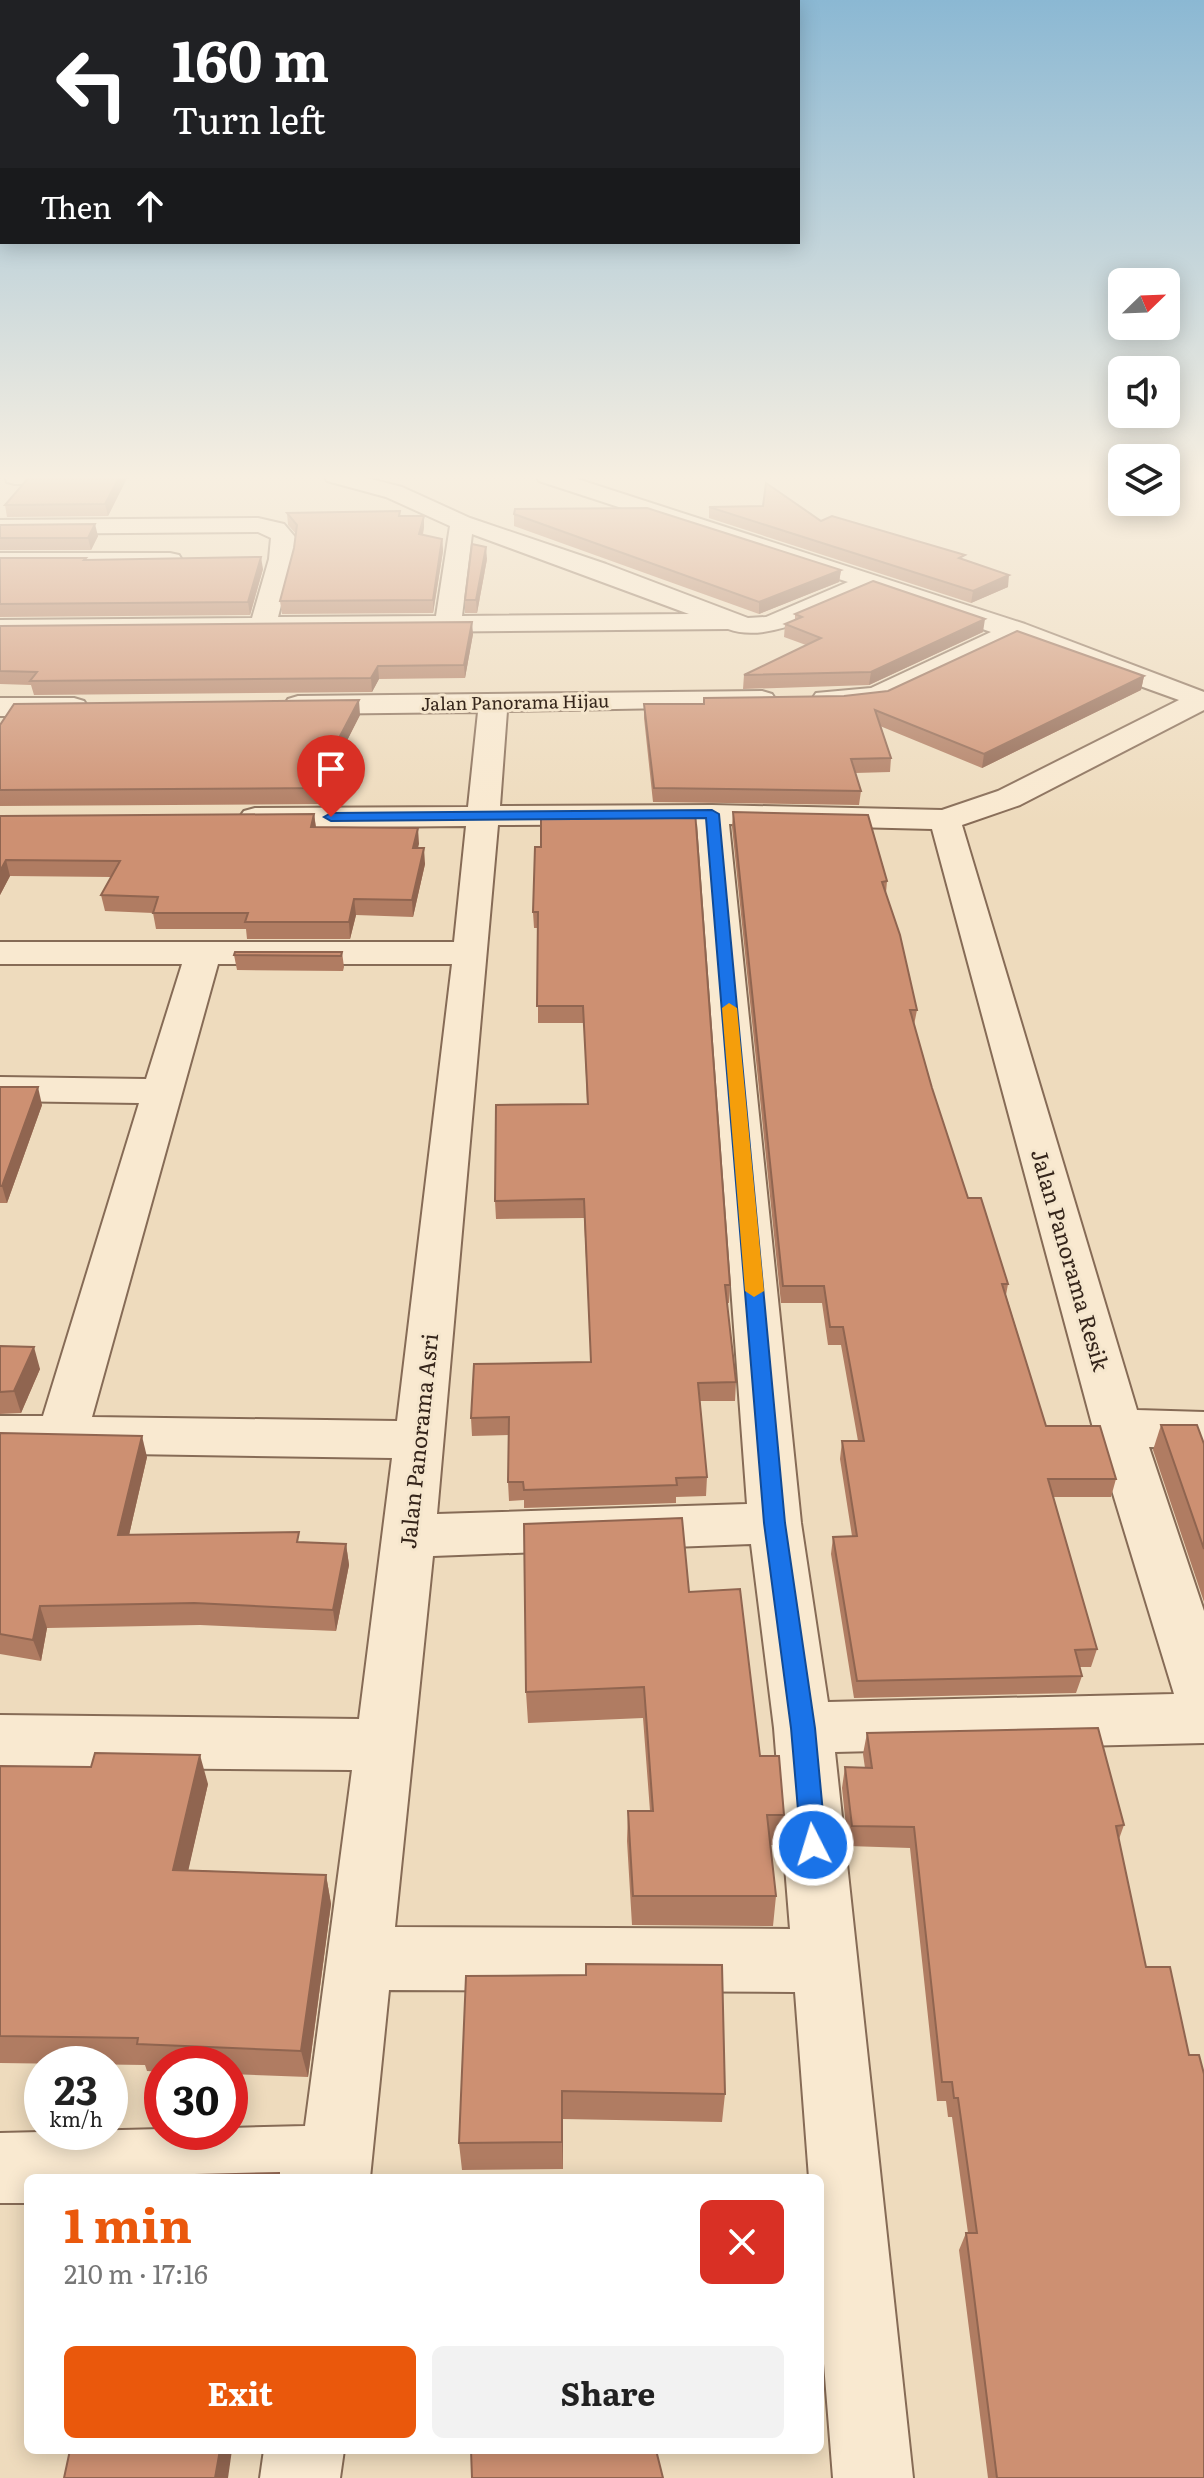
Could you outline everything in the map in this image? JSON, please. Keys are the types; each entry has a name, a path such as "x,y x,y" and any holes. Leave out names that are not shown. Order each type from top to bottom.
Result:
{"street":[{"path":"263,623 272,592"},
{"path":"448,623 452,592"},
{"path":"654,592 745,626 771,624 846,592"},
{"path":"217,818 712,814 945,820 1009,798 1194,704 1196,699 1186,692 902,592"},
{"path":"0,628 263,623 728,621"},
{"name":"Jalan Panorama Hijau","path":"270,705 843,699 876,696 1016,630"},
{"name":"Jalan Panorama Asri","path":"335,2170 409,1536 471,953 493,703"},
{"path":"0,707 95,706"},
{"path":"712,814 775,1523 803,1728 873,2478"},
{"name":"Jalan Panorama Resik","path":"945,820 1118,1428 1204,1697"},
{"path":"0,953 471,953"},
{"path":"62,1435 203,953"},
{"path":"0,1089 163,1091"},
{"path":"1118,1428 1204,1430"},
{"path":"0,1434 418,1440"},
{"path":"409,1536 775,1523"},
{"path":"803,1728 1204,1718"},
{"path":"0,1741 385,1745"},
{"path":"362,1958 824,1961"},
{"path":"0,2168 335,2170"},
{"path":"300,2478 303,2454"}],"building":[{"path":"0,592 251,592 248,602 0,604"},
{"path":"282,592 434,592 433,600 280,601"},
{"path":"466,592 478,592 476,600 465,600"},
{"path":"730,592 786,592 759,602"},
{"path":"848,592 904,592 985,619 871,672 744,675 821,638 785,624 802,617 795,614"},
{"path":"472,622 464,665 378,666 371,678 30,681 37,672 0,671 0,626"},
{"path":"1017,631 1144,676 984,754 875,710 891,758 851,759 861,791 654,788 644,704 704,704 704,698 844,696 888,691"},
{"path":"359,700 329,757 321,788 0,790 0,725 14,704"},
{"path":"695,811 730,1285 725,1285 736,1382 698,1383 707,1477 676,1478 677,1485 524,1490 523,1482 508,1482 509,1417 471,1418 474,1364 591,1362 584,1199 495,1201 496,1105 588,1104 583,1006 537,1006 538,912 533,912 535,847 541,847 541,819 621,818 621,812"},
{"path":"733,812 868,815 887,881 882,882 900,935 917,1010 910,1010 932,1088 968,1198 981,1198 1008,1284 1002,1284 1046,1426 1100,1426 1116,1479 1048,1479 1097,1649 1075,1650 1082,1676 857,1681 833,1537 857,1536 842,1441 864,1441 843,1327 830,1327 824,1286 783,1286"},
{"path":"314,814 311,827 418,828 413,848 424,848 412,900 354,899 349,922 245,922 248,913 153,913 158,897 101,895 120,861 6,860 0,871 0,816"},
{"path":"235,952 342,952 341,956 234,955"},
{"path":"0,1087 38,1087 2,1186 0,1186"},
{"path":"0,1346 34,1347 14,1391 0,1392"},
{"path":"1161,1425 1197,1425 1204,1444 1204,1549"},
{"path":"0,1433 142,1436 118,1535 299,1532 297,1542 346,1544 333,1610 194,1603 40,1606 33,1640 0,1634"},
{"path":"682,1518 689,1592 740,1589 760,1756 779,1756 784,1815 767,1815 776,1896 633,1896 628,1811 653,1811 644,1687 526,1692 524,1524"},
{"path":"1098,1728 1124,1825 1116,1826 1146,1967 1170,1967 1189,2055 1199,2055 1204,2074 1204,2478 997,2478 966,2233 977,2233 958,2098 954,2098 952,2082 942,2082 914,1827 852,1826 845,1767 872,1768 867,1733"},
{"path":"95,1753 200,1755 173,1870 326,1875 301,2051 248,2049 248,2046 137,2044 138,2038 0,2036 0,1766 91,1767"},
{"path":"586,1964 722,1965 725,2094 562,2091 562,2142 459,2143 466,1976 586,1975"},
{"path":"69,2454 219,2454 215,2478 64,2478"},
{"path":"471,2454 657,2454 663,2478 472,2478"}],"slow traffic":[{"path":"729,1008 754,1291"}],"route":[{"path":"331,817 712,814 775,1523 803,1728 813,1845"}]}
